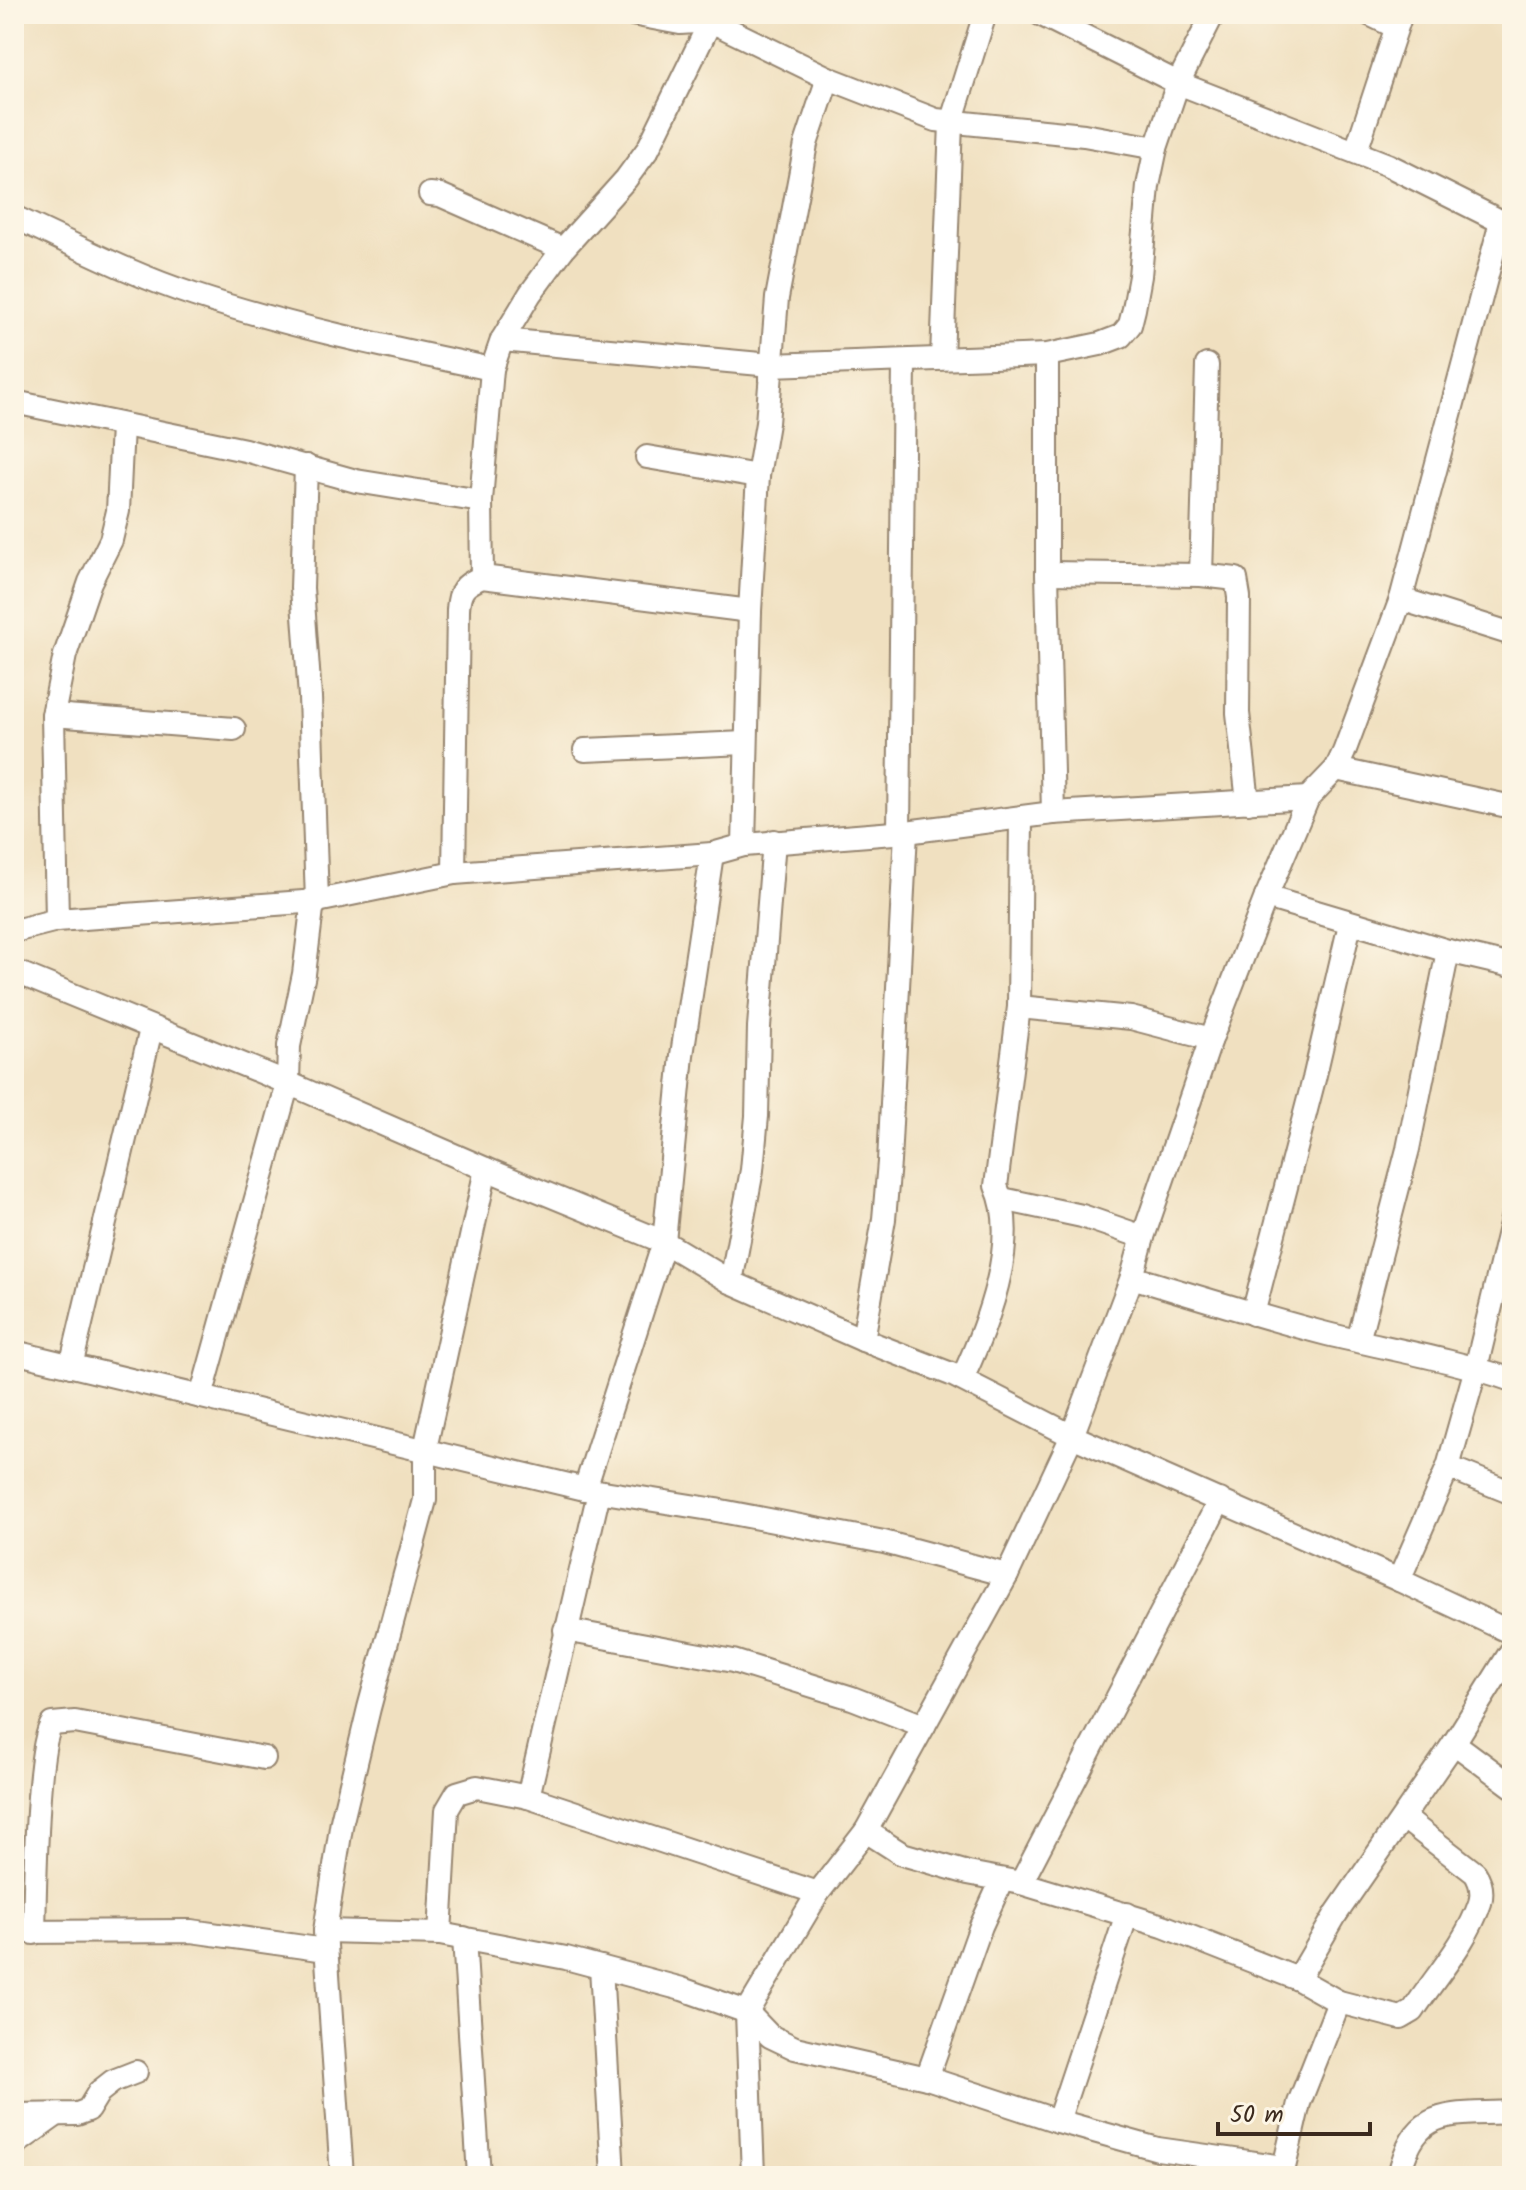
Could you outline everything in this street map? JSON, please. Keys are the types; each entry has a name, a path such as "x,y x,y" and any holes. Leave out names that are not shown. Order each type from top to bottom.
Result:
{"street":[{"path":"632,14 680,23 712,18 828,78 881,100 951,123 1084,135 1156,148"},
{"path":"942,358 951,123 985,14"},
{"path":"753,2176 747,2012 818,1893 866,1831 1007,1575 1072,1436 1132,1277 1211,1039 1266,897 1308,798 1336,769 1401,599 1507,224 1356,151 1178,83 1040,14"},
{"path":"502,340 771,365 1047,355 1100,344 1121,336 1130,325 1140,276 1148,186 1156,148 1178,83 1213,14"},
{"path":"1356,151 1398,21 1369,14"},
{"path":"482,577 481,501 492,369 502,340 563,249 626,179 648,149 712,18"},
{"path":"744,845 750,611 758,476 767,423 777,298 806,144 828,78"},
{"path":"430,194 440,195 563,249"},
{"path":"14,217 133,272 192,295 348,337 492,369"},
{"path":"1047,355 1047,573 1053,813"},
{"path":"863,1340 884,1219 888,1176 903,832 904,361"},
{"path":"1201,575 1207,365"},
{"path":"14,402 245,450 356,481 481,501"},
{"path":"57,920 53,715 65,655 90,582 115,526 122,426"},
{"path":"647,457 758,476"},
{"path":"201,1397 288,1083 289,1046 304,974 312,909 317,901 310,697 302,588 306,466"},
{"path":"1047,573 1233,577 1239,587 1238,713 1248,802"},
{"path":"454,873 459,595 465,585 482,577 750,611"},
{"path":"1401,599 1512,634"},
{"path":"53,715 234,729"},
{"path":"585,750 745,743"},
{"path":"1336,769 1512,807"},
{"path":"14,931 57,920 317,901 454,873 712,854 774,841 903,832 1053,813 1308,798"},
{"path":"962,1379 995,1289 1005,1238 1002,1199 996,1186 1019,1007 1021,818"},
{"path":"731,1282 752,1170 759,1027 774,841"},
{"path":"528,1797 592,1490 664,1242 682,1055 712,854"},
{"path":"1266,897 1350,924 1512,966"},
{"path":"1253,1314 1314,1079 1350,924"},
{"path":"1358,1341 1408,1149 1448,951"},
{"path":"14,971 664,1242 731,1282 962,1379 1072,1436 1512,1633"},
{"path":"1019,1007 1131,1018 1211,1039"},
{"path":"71,1366 151,1029"},
{"path":"342,2176 325,1940 342,1821 365,1722 425,1500 425,1449 486,1169"},
{"path":"1002,1199 1082,1216 1143,1237"},
{"path":"1399,1580 1448,1467 1507,1268 1512,1219"},
{"path":"1132,1277 1253,1314 1358,1341 1414,1351 1512,1380"},
{"path":"14,1352 592,1490 870,1539 1007,1575"},
{"path":"1448,1467 1512,1493"},
{"path":"927,2078 981,1926 1012,1882 1220,1500"},
{"path":"565,1630 733,1661 852,1698 924,1726"},
{"path":"1298,1979 1336,1914 1454,1743 1512,1650"},
{"path":"264,1758 75,1722 52,1724 45,1738 24,1932 191,1931 325,1940 440,1934 464,1938 601,1967 682,1989 747,2012 770,2036 795,2048 927,2078 1058,2121 1158,2149 1283,2172 1299,2103 1339,2002"},
{"path":"1454,1743 1512,1786"},
{"path":"440,1934 447,1810 457,1793 477,1787 528,1797 818,1893"},
{"path":"866,1831 902,1854 1127,1914 1298,1979 1339,2002 1393,2018 1408,2016 1461,1939 1480,1902 1480,1880 1475,1873 1404,1818"},
{"path":"1058,2121 1127,1914"},
{"path":"464,1938 479,2176"},
{"path":"601,1967 613,2176"},
{"path":"14,2115 77,2114 88,2110 99,2092 113,2081 136,2072"},
{"path":"1399,2176 1411,2139 1421,2127 1443,2117 1512,2112"},
{"path":"14,2145 57,2114"}]}
